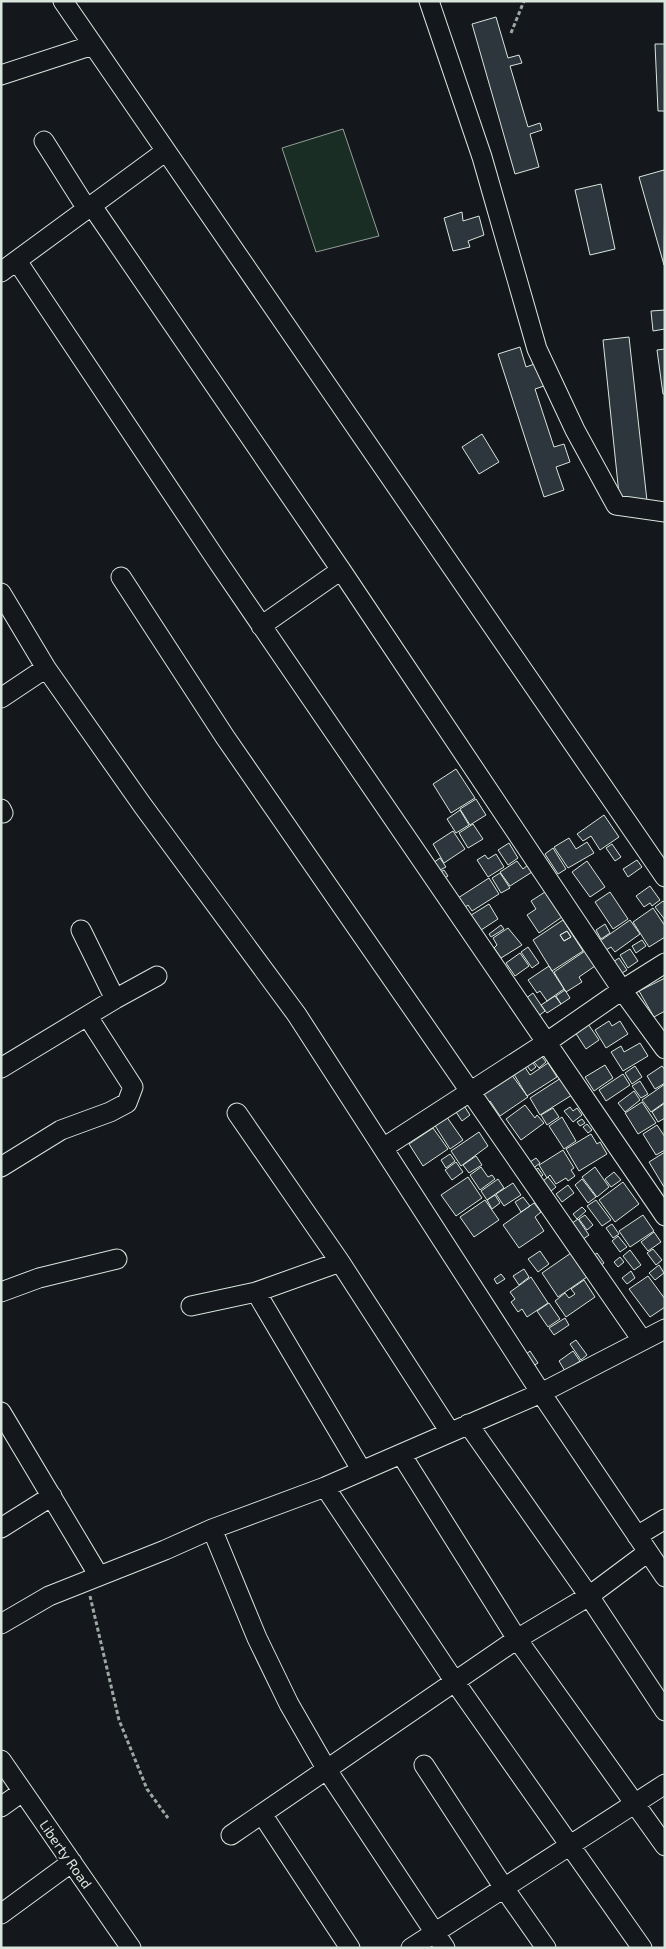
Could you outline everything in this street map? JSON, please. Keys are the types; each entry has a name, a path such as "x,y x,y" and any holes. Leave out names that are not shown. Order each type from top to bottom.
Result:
{"street":[{"path":"63,1 665,878"},
{"path":"429,1 482,157 535,340 542,358 576,430 616,505 665,512"},
{"path":"1,75 93,45"},
{"path":"44,141 341,570 622,990 665,1049"},
{"path":"1,272 166,152"},
{"path":"17,261 261,626 665,1216"},
{"path":"261,626 341,570"},
{"path":"121,576 225,736 642,1340"},
{"path":"1,593 46,668 143,806 297,1015 541,1392 665,1578"},
{"path":"1,698 46,668"},
{"path":"81,930 115,999"},
{"path":"383,1148 665,963"},
{"path":"1,1068 115,999 157,976"},
{"path":"1,1167 61,1130 110,1112 127,1103 133,1087 88,1017"},
{"path":"237,1113 340,1262 450,1432"},
{"path":"1,1292 40,1278 117,1259"},
{"path":"191,1306 256,1292 340,1262"},
{"path":"256,1292 362,1471"},
{"path":"1,1624 49,1596 212,1529 325,1487 541,1392 665,1328"},
{"path":"1,1412 52,1496 93,1579"},
{"path":"468,1424 589,1596 665,1711"},
{"path":"401,1454 518,1639 665,1846"},
{"path":"325,1487 455,1682 642,1948"},
{"path":"1,1528 52,1496"},
{"path":"637,1536 665,1518"},
{"path":"212,1529 257,1638 289,1704 327,1770 440,1941"},
{"path":"231,1835 518,1639 589,1596 648,1552"},
{"name":"Liberty Road","path":"1,1760 131,1948"},
{"path":"424,1765 504,1888 546,1948"},
{"path":"411,1948 440,1941 504,1888 665,1784"},
{"path":"1,1807 22,1792"},
{"path":"262,1814 350,1948"},
{"path":"1,1914 72,1862"}],"path":[{"path":"511,33 524,1"},
{"path":"93,1579 97,1628 119,1720 147,1789 168,1818"}],"green space":[{"path":"343,129 379,236 316,252 282,148"}],"building":[{"path":"496,17 508,58 519,55 522,63 510,66 528,127 540,123 542,130 530,134 539,167 515,174 472,24"},
{"path":"655,44 665,44 665,111 658,111"},
{"path":"664,170 665,173 664,265 639,177"},
{"path":"601,184 615,249 590,255 575,190"},
{"path":"462,212 463,221 479,216 484,235 468,241 470,247 453,251 444,218"},
{"path":"665,310 665,329 653,331 651,311"},
{"path":"629,337 647,501 620,504 603,340"},
{"path":"520,347 526,367 540,362 547,385 535,389 554,447 564,444 570,462 556,467 564,490 544,497 498,354"},
{"path":"665,349 665,394 663,394 657,350"},
{"path":"482,434 499,462 479,474 462,447"},
{"path":"456,769 475,798 451,813 433,784"},
{"path":"476,799 486,815 470,825 460,809"},
{"path":"460,810 469,825 456,833 447,819"},
{"path":"604,815 619,837 600,850 591,836 583,841 577,834"},
{"path":"473,824 483,839 468,848 459,833"},
{"path":"453,831 465,849 444,863 433,844"},
{"path":"569,838 576,849 587,842 594,853 568,868 554,847"},
{"path":"509,843 518,858 508,865 498,850"},
{"path":"612,844 621,857 615,861 606,848"},
{"path":"553,848 566,869 558,874 545,854"},
{"path":"496,854 504,867 488,877 477,860 485,855 488,859"},
{"path":"440,858 446,867 438,871 433,863"},
{"path":"637,860 642,867 628,877 623,869"},
{"path":"517,861 523,869 528,865 532,872 510,886 500,872"},
{"path":"587,861 605,887 590,897 572,872"},
{"path":"444,870 448,876 443,879 439,873"},
{"path":"500,873 510,888 501,893 492,878"},
{"path":"489,878 499,894 472,911 468,905 464,908 458,898"},
{"path":"650,886 660,900 652,906 650,903 644,907 636,896"},
{"path":"545,892 562,917 539,933 527,915 536,909 531,901"},
{"path":"610,892 628,919 613,929 595,902"},
{"path":"663,901 665,903 665,920 655,907"},
{"path":"489,904 498,919 478,932 468,917"},
{"path":"653,908 665,926 665,937 649,947 633,922"},
{"path":"563,920 583,951 552,971 533,940","holes":["567,931 571,937 564,941 560,935"]},
{"path":"630,920 640,934 615,952 611,947 606,950 600,941"},
{"path":"605,924 610,933 601,939 596,930"},
{"path":"501,925 504,929 491,937 489,934"},
{"path":"508,928 522,945 501,958 494,948 497,945 493,938"},
{"path":"567,931 571,937 564,941 560,935"},
{"path":"642,940 646,946 636,953 632,946"},
{"path":"528,947 539,963 532,968 521,952"},
{"path":"630,949 638,961 628,968 620,955"},
{"path":"585,951 595,966 579,977 582,982 566,992 554,972"},
{"path":"520,953 529,966 515,976 506,963"},
{"path":"619,958 627,970 617,976 610,964"},
{"path":"549,966 564,989 547,1001 540,991 537,993 528,980"},
{"path":"665,978 665,1011 654,1017 639,991"},
{"path":"565,990 570,998 561,1004 556,996"},
{"path":"533,993 545,1011 537,1017 525,999"},
{"path":"555,996 561,1004 547,1013 541,1005"},
{"path":"586,1021 599,1040 586,1049 573,1029"},
{"path":"609,1021 612,1026 620,1021 628,1034 606,1048 595,1030"},
{"path":"640,1043 648,1056 623,1071 611,1052 621,1046 624,1052"},
{"path":"540,1054 546,1062 539,1068 530,1057"},
{"path":"529,1058 536,1067 531,1071 524,1062"},
{"path":"548,1063 557,1077 527,1096 512,1071 523,1064 530,1075"},
{"path":"605,1065 613,1078 594,1091 585,1077"},
{"path":"635,1066 642,1077 632,1084 625,1073"},
{"path":"662,1066 665,1070 665,1083 655,1089 647,1076"},
{"path":"511,1074 528,1097 500,1116 490,1101 487,1104 479,1093"},
{"path":"623,1074 630,1085 606,1101 599,1090"},
{"path":"561,1078 572,1095 540,1115 530,1098"},
{"path":"640,1081 648,1094 641,1098 632,1086"},
{"path":"665,1084 665,1102 651,1112 642,1100"},
{"path":"634,1091 640,1100 625,1112 618,1103"},
{"path":"642,1102 656,1123 638,1134 625,1113"},
{"path":"665,1103 665,1118 658,1122 652,1112"},
{"path":"463,1104 470,1115 462,1121 454,1109"},
{"path":"525,1105 535,1118 537,1115 544,1123 521,1140 506,1119"},
{"path":"570,1107 573,1111 577,1108 582,1115 573,1122 564,1111"},
{"path":"553,1108 559,1117 547,1125 541,1115"},
{"path":"446,1116 463,1140 450,1149 434,1124"},
{"path":"562,1117 576,1141 564,1149 549,1126"},
{"path":"582,1119 585,1123 580,1126 577,1122"},
{"path":"587,1124 592,1130 588,1133 583,1127"},
{"path":"657,1125 665,1137 665,1150 656,1155 643,1134"},
{"path":"433,1128 448,1149 423,1166 409,1144"},
{"path":"479,1132 488,1146 461,1166 451,1151"},
{"path":"591,1134 597,1144 600,1142 607,1154 579,1171 566,1149"},
{"path":"563,1150 574,1168 571,1170 575,1176 568,1181 566,1178 556,1184 550,1175 547,1178 539,1165"},
{"path":"665,1152 665,1187 664,1187 649,1162"},
{"path":"450,1154 455,1161 446,1168 441,1160"},
{"path":"476,1156 482,1165 469,1173 463,1165"},
{"path":"536,1158 540,1163 531,1170 527,1164"},
{"path":"456,1162 463,1172 452,1180 445,1170"},
{"path":"481,1167 488,1177 492,1175 495,1179 480,1190 470,1175"},
{"path":"595,1167 609,1187 597,1197 582,1177"},
{"path":"538,1168 543,1175 535,1181 530,1174"},
{"path":"614,1172 621,1180 611,1187 605,1179"},
{"path":"468,1177 482,1198 456,1216 441,1195"},
{"path":"548,1177 556,1187 545,1196 538,1185"},
{"path":"498,1179 504,1188 487,1200 481,1191"},
{"path":"582,1179 596,1197 588,1203 575,1185"},
{"path":"623,1182 639,1204 615,1222 599,1200"},
{"path":"513,1183 521,1195 504,1206 496,1194"},
{"path":"568,1185 574,1193 562,1202 556,1194"},
{"path":"495,1195 500,1203 492,1209 487,1200"},
{"path":"523,1197 530,1206 521,1212 515,1202"},
{"path":"485,1200 499,1220 474,1237 460,1217"},
{"path":"596,1200 611,1220 602,1226 587,1206"},
{"path":"534,1203 541,1212 535,1217 544,1231 519,1248 503,1225"},
{"path":"582,1207 586,1211 577,1219 573,1214"},
{"path":"585,1215 593,1225 587,1230 579,1219"},
{"path":"643,1215 654,1231 630,1247 619,1231"},
{"path":"578,1219 589,1235 579,1242 568,1226"},
{"path":"612,1224 619,1234 613,1238 606,1228"},
{"path":"654,1232 661,1242 648,1251 641,1242"},
{"path":"618,1236 627,1247 620,1252 612,1241"},
{"path":"653,1249 662,1260 656,1265 647,1253"},
{"path":"630,1250 641,1265 634,1270 623,1256"},
{"path":"540,1251 549,1264 538,1272 528,1259"},
{"path":"571,1253 587,1277 558,1297 542,1273"},
{"path":"597,1253 604,1263 597,1268 590,1258"},
{"path":"620,1257 624,1262 618,1267 614,1262"},
{"path":"659,1265 664,1273 655,1280 649,1273"},
{"path":"524,1269 529,1277 519,1285 513,1276"},
{"path":"631,1271 635,1278 627,1284 622,1278"},
{"path":"501,1274 505,1279 497,1284 494,1279"},
{"path":"648,1276 665,1299 665,1307 650,1317 629,1289"},
{"path":"531,1277 548,1303 527,1317 522,1309 518,1312 511,1302 515,1299 510,1292"},
{"path":"584,1280 595,1297 566,1317 555,1301 565,1293 569,1298 575,1294 571,1289"},
{"path":"549,1303 560,1319 548,1327 537,1311"},
{"path":"565,1318 569,1325 554,1335 549,1328"},
{"path":"576,1340 587,1355 581,1360 570,1344"},
{"path":"530,1351 538,1363 533,1366 525,1355"},
{"path":"573,1351 580,1361 565,1371 559,1361"}]}
